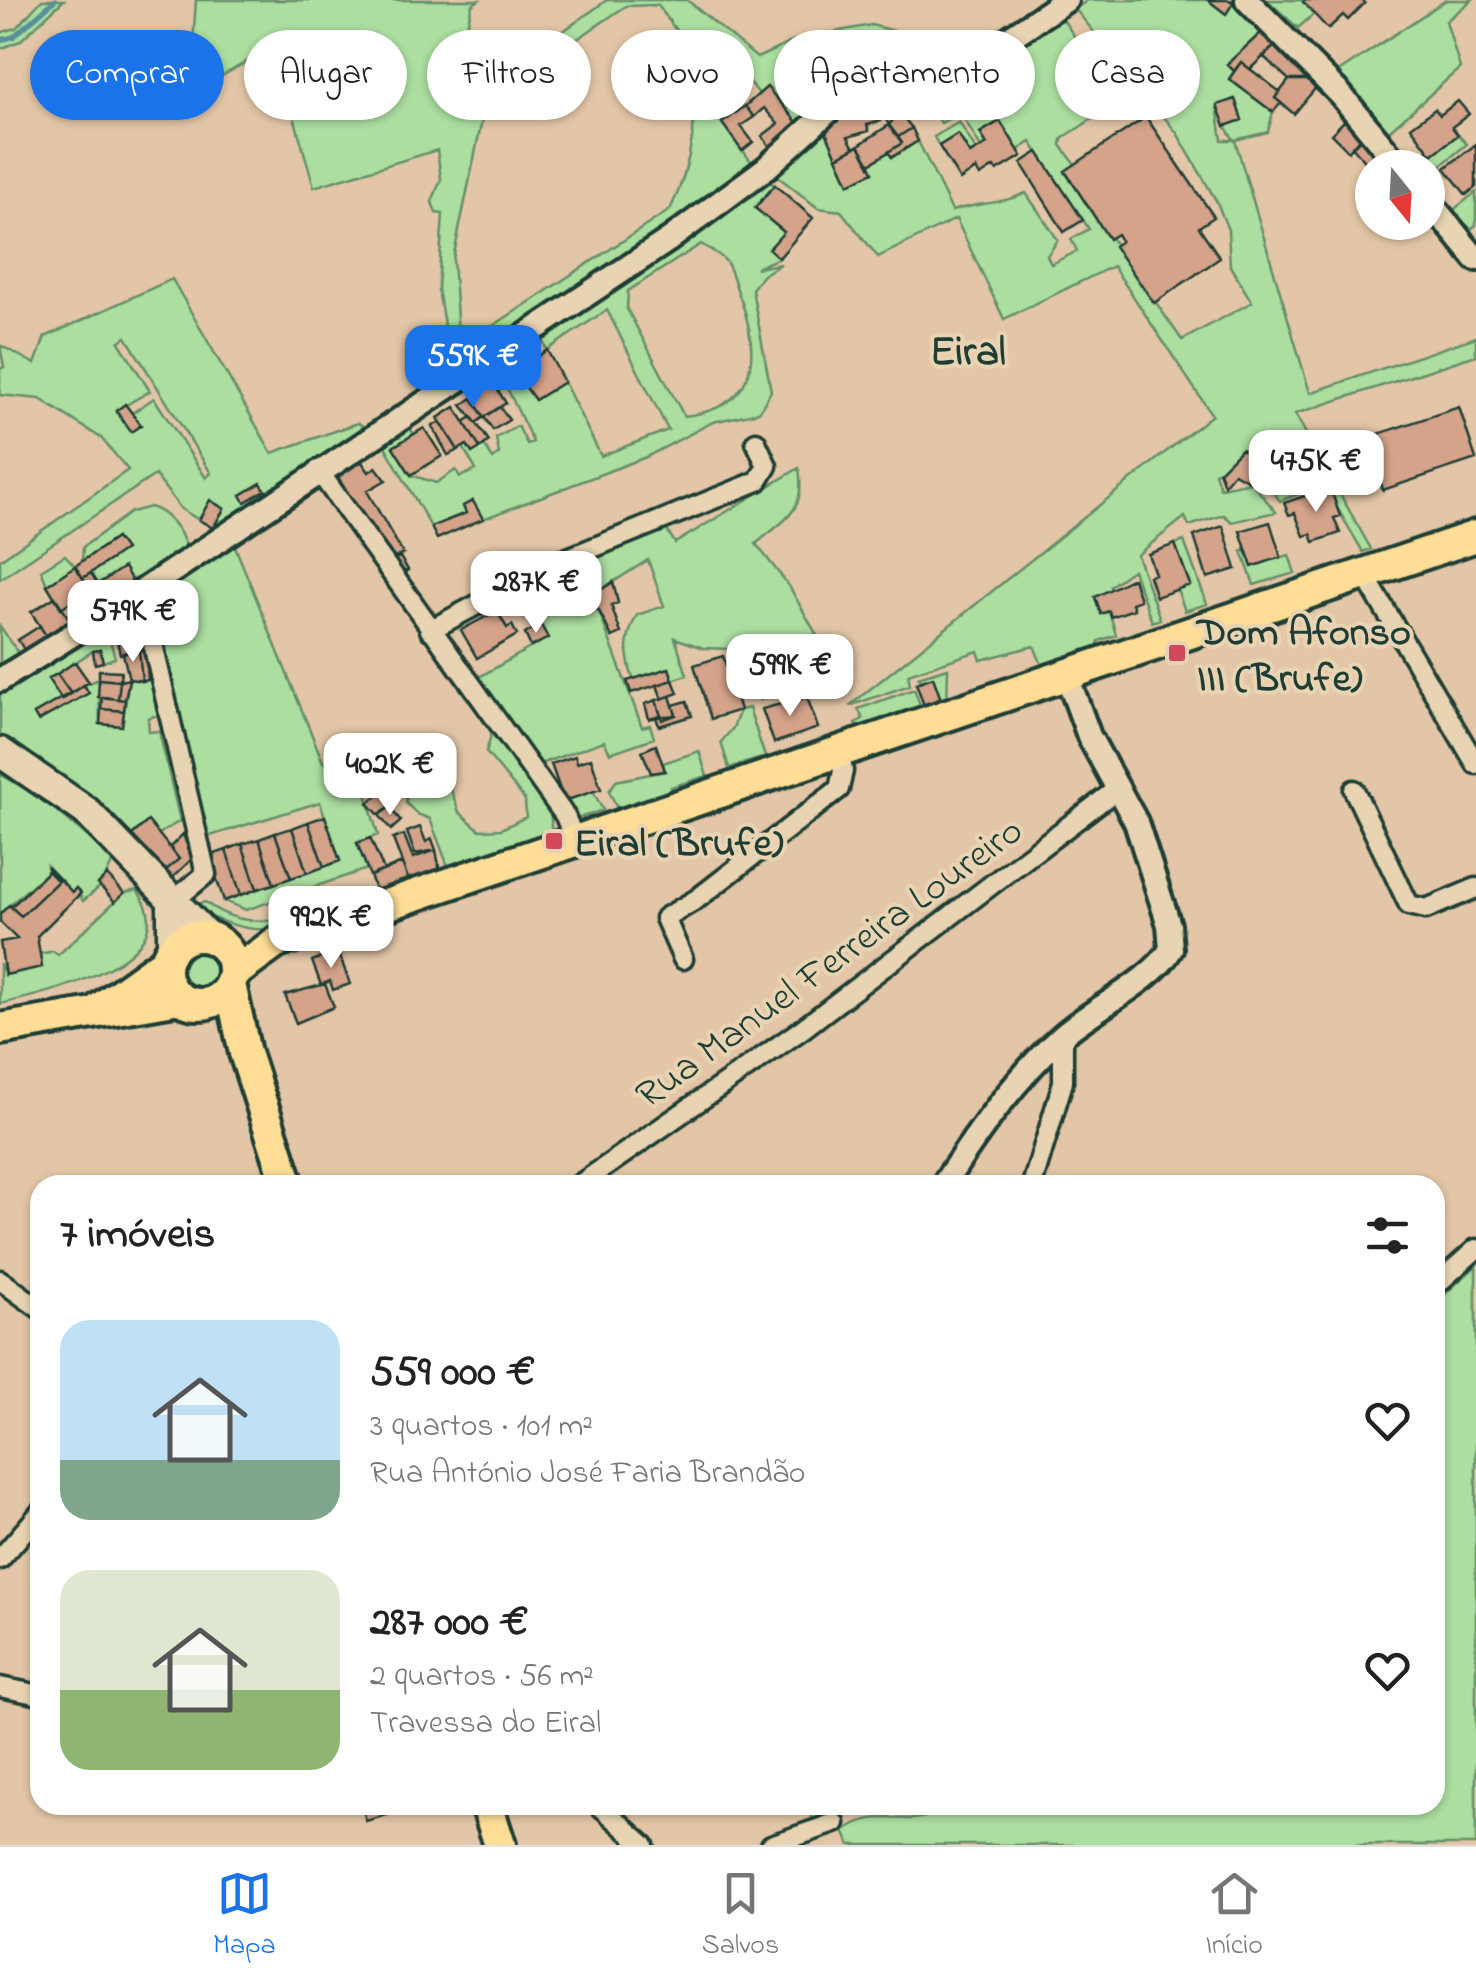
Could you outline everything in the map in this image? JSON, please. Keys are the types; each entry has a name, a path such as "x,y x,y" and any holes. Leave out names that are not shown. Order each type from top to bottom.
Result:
{"main road":[{"path":"98,1010 188,937 277,942 1476,536"},
{"path":"0,752 86,811 230,957 245,1053 285,1175"},
{"path":"172,902 166,978 245,1053"},
{"path":"0,1029 98,1010 218,998 231,979 277,942"},
{"path":"490,1815 500,1845"}],"street":[{"path":"0,680 140,592 670,238 766,168 834,106 869,93 934,80 964,68 1066,0"},
{"path":"1248,0 1341,94 1386,150"},
{"path":"1445,221 1476,258"},
{"path":"430,630 553,564 758,481 767,466 756,442"},
{"path":"318,470 566,816 576,843"},
{"path":"1364,574 1476,764"},
{"path":"140,592 206,874 172,902"},
{"path":"950,1175 1003,1100 1062,1035 1155,968 1171,949 1169,925 1136,822 1084,724 1067,676"},
{"path":"683,959 665,918 697,899 839,790 843,771 840,751"},
{"name":"Rua Manuel Ferreira Loureiro","path":"594,1175 801,1030 1117,790"},
{"path":"1354,790 1409,905 1426,910 1476,888"},
{"path":"1035,1175 1063,1082 1062,1035"},
{"path":"1445,1277 1476,1249"},
{"path":"0,1280 30,1302"},
{"path":"0,1559 30,1524"},
{"path":"0,1687 30,1693"},
{"path":"610,1815 644,1845"},
{"path":"771,1845 835,1823"}],"green space":[{"path":"42,0 64,0 20,41 0,49 0,33 16,28"},
{"path":"196,0 479,0 472,5 466,30 427,30 427,120 482,120 453,259 459,348 670,210 684,175 694,120 726,120 722,123 756,168 452,373 438,289 443,214 436,213 432,202 441,179 437,150 314,187 295,120 407,120 407,30 244,30 244,63 224,75 224,30 194,30"},
{"path":"607,0 687,0 723,30 675,30 658,5 626,6 591,30 565,30"},
{"path":"1088,0 1208,0 1226,14 1233,3 1262,32 1227,64 1234,71 1229,79 1273,112 1268,132 1235,140 1310,393 1476,337 1476,355 1295,414 1371,549 1363,552 1323,484 1280,501 1260,474 1265,469 1256,460 1270,448 1264,442 1252,454 1215,473 1220,488 1251,482 1276,512 1232,522 1224,515 1189,526 1185,517 1137,555 1160,619 1152,622 1133,570 1110,586 1111,592 1095,597 1101,614 1109,611 1116,635 1099,641 1095,652 1044,670 1034,646 981,660 978,651 908,674 910,685 849,706 1212,415 1113,266 1004,319 956,219 878,257 841,211 818,208 772,172 824,127 849,183 873,172 870,164 888,152 893,157 918,141 952,211 1026,193 1058,240 1047,256 1051,264 1077,251 1071,239 1089,229 1031,142 1018,150 1000,121 980,133 987,144 981,148 965,120 1035,120 1035,35 1062,18 1070,30 1055,30 1055,120 1090,120 1062,139 1061,145 1075,164 1065,172 1182,340 1252,302 1230,266 1228,230 1217,202 1166,120 1200,120 1200,30 1092,30 1075,9","holes":["1234,99 1242,120 1225,126 1234,140 1222,140 1217,106"]},
{"path":"1267,0 1306,0 1314,14 1298,28"},
{"path":"1446,0 1472,0 1446,21 1460,68 1388,132 1337,73"},
{"path":"871,25 891,30 845,30"},
{"path":"774,50 774,95 767,87 759,94 754,88 754,56 757,58"},
{"path":"959,122 976,150 970,154 958,135 939,146 934,137"},
{"path":"1458,135 1467,144 1445,162 1445,150 1438,150"},
{"path":"763,179 775,185 755,207 784,232 770,249 779,258 756,268 781,264 763,275 752,289 771,391 759,412 713,422 646,457 483,519 472,501 463,506 466,513 431,527 381,439 406,423 414,434 394,448 411,475 436,483 456,470 460,477 476,470 463,447 467,445 472,452 484,445 493,459 499,454 496,438 518,426 527,444 533,442 495,363 506,356 535,399 564,382 601,456 668,430 607,310 547,350 539,334","holes":["701,244 722,257 731,271 747,322 751,361 739,392 726,403 684,416 627,309 628,291"]},
{"path":"1476,192 1476,225 1471,229 1452,211"},
{"path":"172,279 272,453 358,423 367,429 213,528 224,508 210,501 199,520 181,509 155,475 0,579 0,560 128,470 101,438 40,399 0,395 0,369 4,367 0,345 35,364 45,337","holes":["126,337 211,473 206,478 154,398 132,413 140,425 116,411 150,391 119,342"]},
{"path":"799,468 797,504 785,520 756,544 789,586 823,646 800,677 760,700 730,649 703,648 675,638 687,675 673,680 669,668 633,679 627,647 633,624 637,615 664,606 648,560 585,600 591,612 598,609 642,727 650,725 654,738 610,753 604,741 537,765 476,679 547,638 532,614 563,584 556,570 664,525 675,543"},
{"path":"150,507 173,523 186,548 133,583 124,568 98,584 91,573 124,550 116,538 82,561 83,547 131,512"},
{"path":"232,539 323,762 363,783 430,761 444,771 459,812 480,830 501,829 526,817 525,800 486,752 492,732 551,814 551,835 449,869 430,819 417,814 406,803 407,792 394,783 366,793 378,835 357,843 367,869 246,910 224,901 340,861 320,802 207,837 152,591"},
{"path":"1184,541 1207,604 1185,611 1177,589 1190,584 1175,544"},
{"path":"1246,550 1252,566 1289,555 1295,573 1254,585 1242,551"},
{"path":"65,555 75,566 47,585 41,570"},
{"path":"105,622 115,658 103,662 100,650 93,651 49,679 62,700 34,714 38,721 88,693 84,685 99,679 100,724 122,726 129,679 148,680 146,650 158,715 148,718 149,732 159,731 180,821 159,834 148,822 132,835 0,740 0,691"},
{"path":"0,626 21,657 0,670"},
{"path":"948,668 947,704 943,705 918,677"},
{"path":"914,689 923,712 859,734 855,723 863,719 858,709"},
{"path":"749,708 765,757 729,768 721,742 733,728 740,710"},
{"path":"699,751 707,776 671,787 674,796 626,812 616,806 609,791 616,781 665,771 663,763"},
{"path":"0,774 47,802 114,859 101,886 83,901 76,888 72,892 47,866 48,871 0,914"},
{"path":"593,791 603,810 576,819 564,801"},
{"path":"375,889 378,896 284,928 241,927 190,906 205,902 225,914 267,921 311,912"},
{"path":"137,890 149,915 145,936 130,954 78,982 0,1004 0,963 5,975 41,967 40,954 53,951 58,955 124,893"},
{"path":"200,949 216,956 223,972 216,988 200,995 184,988 177,972 184,956"},
{"path":"1476,1266 1476,1845 850,1845 844,1831 856,1824 879,1818 930,1815 1445,1815 1445,1294"},
{"path":"813,1815 836,1815 811,1821"}],"building":[{"path":"1208,0 1233,3 1226,14"},
{"path":"1303,2 1365,3 1348,20 1343,15 1328,29"},
{"path":"1262,32 1276,45 1250,69 1241,62 1234,71 1227,64"},
{"path":"1276,45 1314,80 1289,80 1263,56"},
{"path":"1241,62 1280,92 1275,98 1281,103 1273,112 1229,79"},
{"path":"1289,80 1314,80 1318,85 1294,114 1275,98"},
{"path":"767,87 774,95 774,119 764,108 754,117 754,98"},
{"path":"1235,99 1242,120 1225,126 1217,105"},
{"path":"1458,101 1469,114 1452,127 1458,135 1438,150 1428,150 1411,127 1435,109 1440,115"},
{"path":"1347,118 1363,137 1348,151 1331,134"},
{"path":"750,120 741,126 753,142 742,151 722,123"},
{"path":"774,120 795,120 801,127 774,152 762,136 778,124"},
{"path":"832,120 881,120 867,125 869,131 848,137 854,148 837,157 824,127"},
{"path":"893,120 906,120 912,128 898,137 889,125"},
{"path":"1142,120 1148,120 1214,217 1199,227 1220,258 1154,303 1114,246 1121,241 1117,234 1109,239 1065,171"},
{"path":"1000,121 1022,156 997,171 994,167 980,176 976,169 960,180 939,146 958,134 970,154 987,144 980,133"},
{"path":"889,125 902,143 870,164 859,145"},
{"path":"912,128 918,141 892,157 888,152 902,143 898,137"},
{"path":"1363,137 1374,150 1355,150 1352,146"},
{"path":"1476,144 1476,187 1466,195 1445,168"},
{"path":"859,145 873,172 849,184 837,157"},
{"path":"1038,152 1083,220 1064,232 1021,163"},
{"path":"775,185 813,218 779,258 769,249 784,232 755,208"},
{"path":"547,350 564,382 535,400 515,372"},
{"path":"494,384 506,403 484,417 472,398"},
{"path":"472,398 484,417 476,423 462,405"},
{"path":"125,404 141,425 131,432 116,411"},
{"path":"455,407 480,448 472,453 467,445 458,450 438,418"},
{"path":"500,407 509,420 493,430 484,417"},
{"path":"1459,407 1476,459 1383,490 1366,438"},
{"path":"472,417 489,441 480,448 464,422"},
{"path":"440,422 458,450 448,455 432,426"},
{"path":"424,428 442,456 411,475 393,447"},
{"path":"1264,441 1271,448 1256,460 1265,469 1251,482 1234,473 1224,485 1219,471 1241,449 1252,454"},
{"path":"357,455 369,472 376,467 386,480 367,491 403,554 390,560 351,505 335,469"},
{"path":"261,483 265,490 245,502 241,495"},
{"path":"1316,492 1318,498 1332,493 1340,516 1334,518 1340,533 1314,542 1311,534 1304,536 1295,513 1289,515 1284,503"},
{"path":"210,500 224,509 213,528 199,520"},
{"path":"473,501 483,519 437,539 431,527 466,513 463,506"},
{"path":"1270,522 1281,557 1252,567 1240,531"},
{"path":"1223,526 1236,569 1207,578 1194,536"},
{"path":"116,538 125,550 83,578 75,566"},
{"path":"1175,544 1190,585 1156,597 1149,576 1155,574 1148,554"},
{"path":"400,557 408,570 401,575 390,560"},
{"path":"75,566 90,589 61,608 47,585"},
{"path":"124,567 133,583 108,599 98,584"},
{"path":"556,570 563,584 514,610 507,596"},
{"path":"91,573 98,584 90,589 83,578"},
{"path":"1133,578 1140,600 1132,603 1134,609 1111,617 1109,611 1101,614 1095,597"},
{"path":"613,582 618,603 611,605 621,633 612,637 598,609 591,613 585,600"},
{"path":"98,584 108,599 81,617 71,601"},
{"path":"55,597 72,623 48,639 31,612"},
{"path":"497,611 507,628 512,625 517,635 477,658 461,630"},
{"path":"132,618 139,650 120,654 113,622"},
{"path":"541,625 548,638 531,647 525,634"},
{"path":"40,626 48,639 27,654 18,640"},
{"path":"100,650 103,662 95,664 93,651"},
{"path":"139,650 146,650 148,680 142,681"},
{"path":"139,650 142,681 129,679 123,653"},
{"path":"723,656 740,710 711,719 694,665"},
{"path":"75,662 89,682 71,694 57,674"},
{"path":"669,668 673,680 631,693 627,681"},
{"path":"99,670 121,671 120,681 99,679"},
{"path":"57,674 71,694 62,700 48,679"},
{"path":"933,677 943,705 926,711 916,683"},
{"path":"99,679 120,681 118,699 98,697"},
{"path":"129,679 125,700 118,699 120,681"},
{"path":"673,680 678,693 662,699 657,685"},
{"path":"84,685 89,693 38,721 34,714"},
{"path":"670,696 676,715 662,720 656,700"},
{"path":"102,697 125,700 124,711 101,709"},
{"path":"807,697 818,728 774,743 762,709"},
{"path":"656,700 661,716 649,719 645,704"},
{"path":"687,701 692,716 659,726 656,717 676,715 673,705"},
{"path":"101,709 124,711 122,726 100,724"},
{"path":"656,745 665,771 651,773 642,751"},
{"path":"575,756 577,763 591,758 601,789 564,801 551,764"},
{"path":"383,791 395,803 379,815 368,803"},
{"path":"389,807 401,821 391,830 379,815"},
{"path":"325,816 340,861 324,867 308,822"},
{"path":"148,821 179,859 163,873 132,835"},
{"path":"308,822 324,867 307,873 292,828"},
{"path":"420,827 426,842 432,839 436,850 415,854 407,832"},
{"path":"292,828 307,873 291,878 275,833"},
{"path":"275,833 291,878 274,884 259,839"},
{"path":"183,834 192,859 169,881 163,873 179,859 170,847"},
{"path":"404,835 413,858 436,850 440,872 410,884 393,839"},
{"path":"370,838 384,870 370,876 357,843"},
{"path":"259,839 274,884 257,889 242,844"},
{"path":"242,844 257,889 241,895 226,850"},
{"path":"226,850 241,895 224,901 209,856"},
{"path":"402,863 410,884 378,896 370,876"},
{"path":"47,866 72,892 76,888 81,893 37,936 42,967 5,975 0,942 17,939 0,922 0,914 9,905 21,916 58,881"},
{"path":"48,871 58,881 21,916 11,907"},
{"path":"107,875 124,893 115,902 98,884"},
{"path":"338,951 350,984 333,990 330,981 321,985 312,961"},
{"path":"325,984 334,1007 296,1023 285,995"},
{"path":"364,1815 387,1815 366,1821"}],"waterway":[{"path":"0,40 13,37 55,0"}],"place":[{"name":"Dom Afonso III (Brufe)","path":"1177,653"},
{"name":"Eiral (Brufe)","path":"554,841"}],"district":[{"name":"Eiral","path":"968,349"}]}
